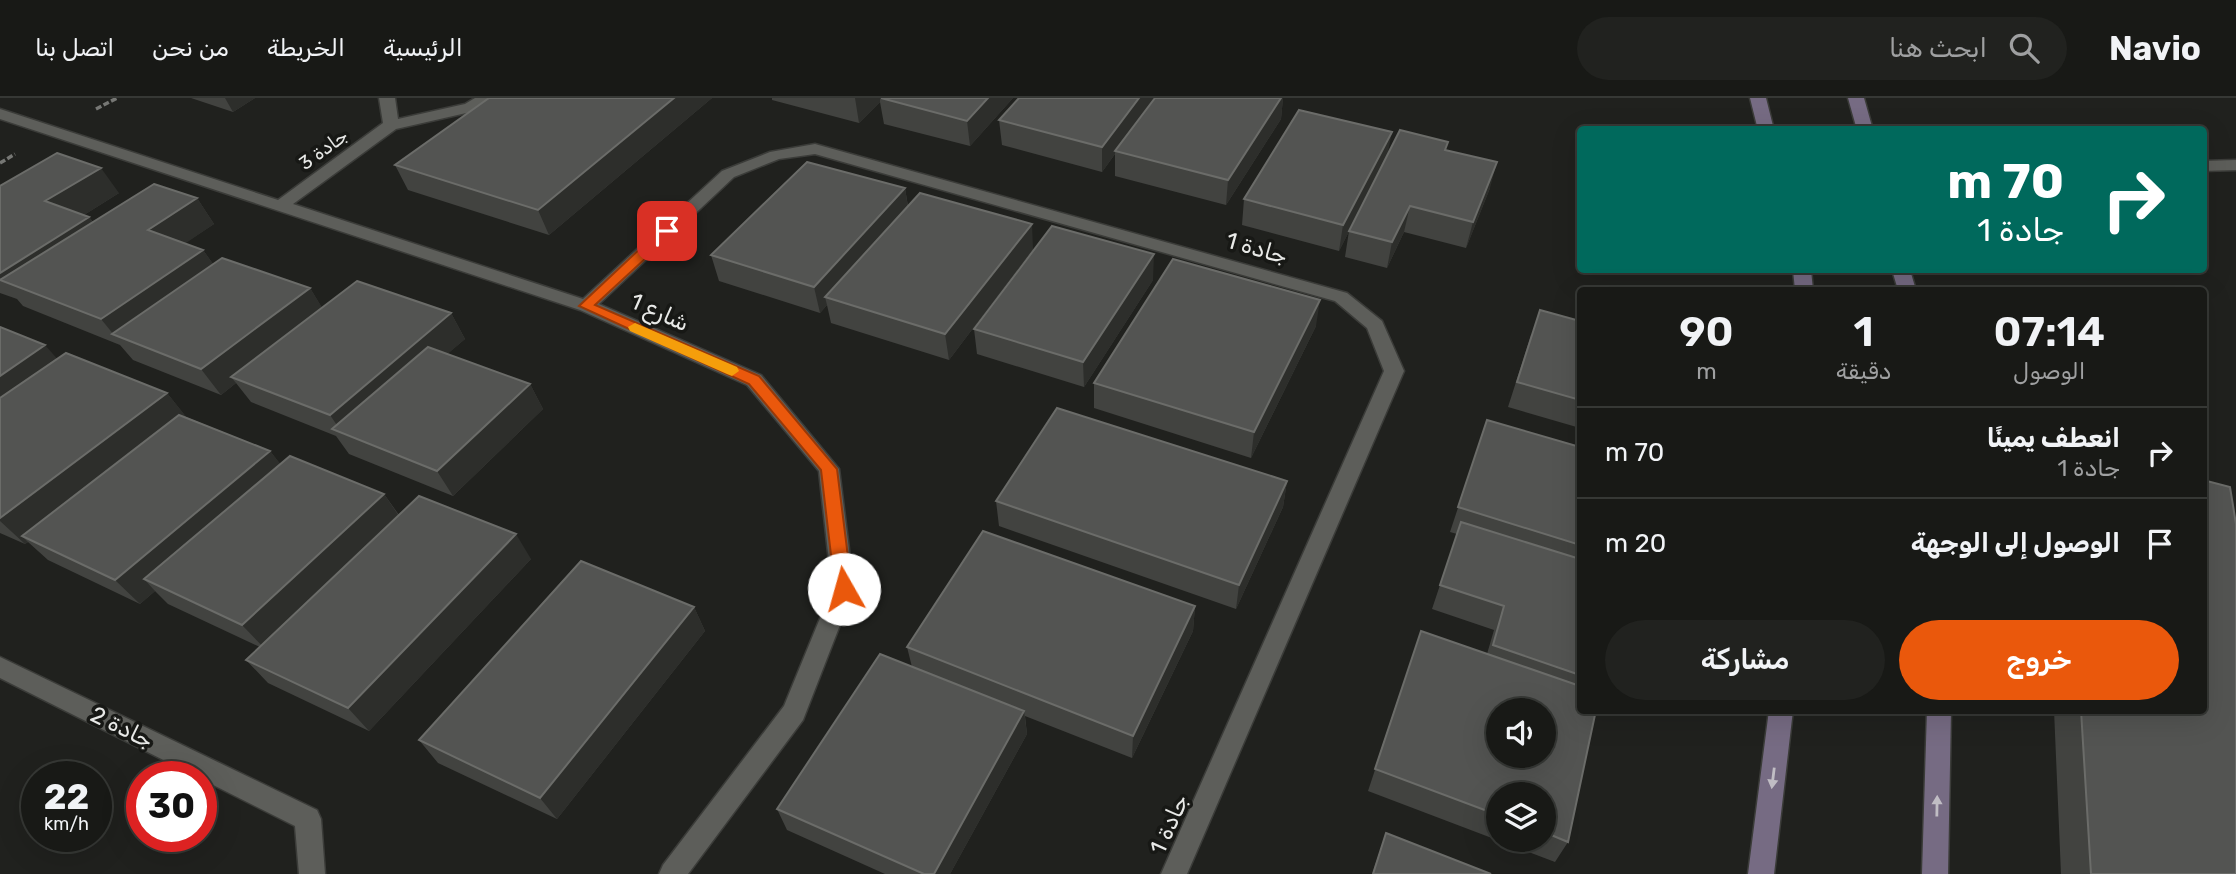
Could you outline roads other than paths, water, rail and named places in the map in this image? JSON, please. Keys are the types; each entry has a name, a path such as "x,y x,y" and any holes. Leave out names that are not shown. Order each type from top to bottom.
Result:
{"street":[{"path":"387,98 391,125"},
{"name":"جادة 3","path":"279,207 391,125 471,108 485,98"},
{"path":"1758,98 1765,126"},
{"path":"1856,98 1864,126"},
{"name":"شارع 1","path":"0,114 586,306 754,380 829,469 844,589 794,712 672,874"},
{"name":"جادة 1","path":"586,306 728,174 776,155 815,149 1341,297 1375,325 1394,371 1174,874"},
{"path":"2207,166 2236,165"},
{"name":"جادة 2","path":"0,667 308,819 312,874"},
{"path":"1761,874 1781,714"},
{"path":"1935,874 1939,714"}]}
